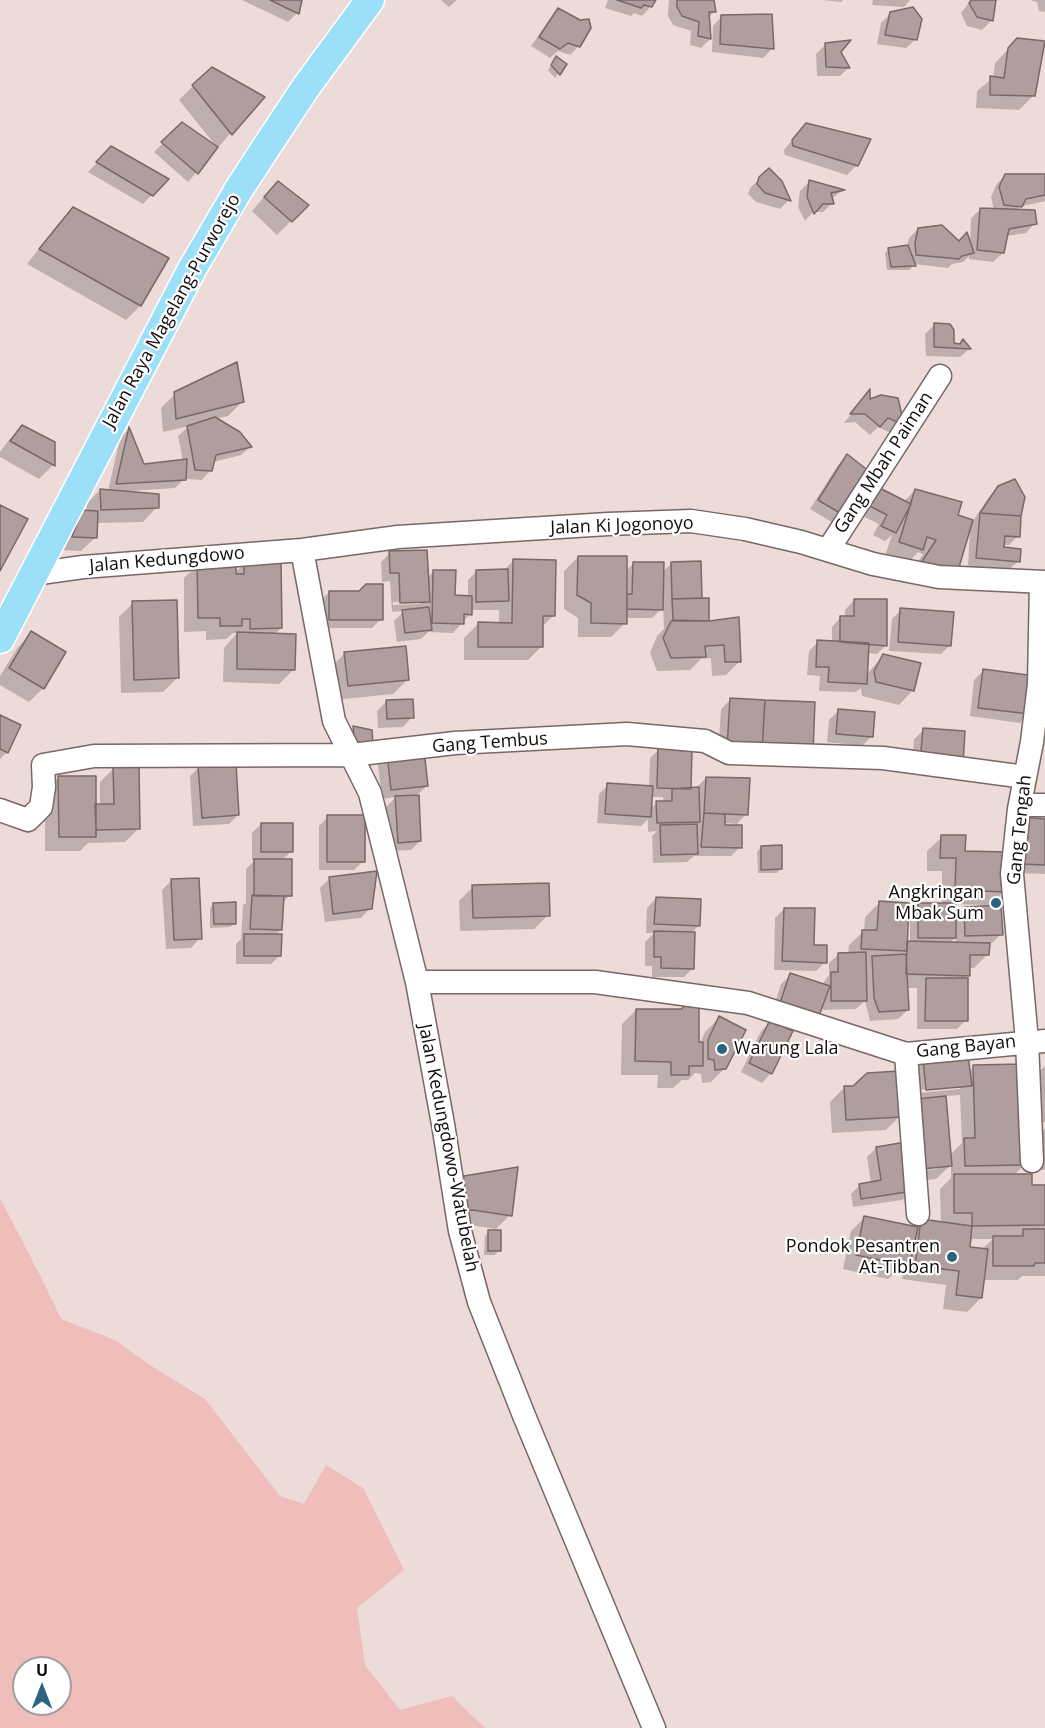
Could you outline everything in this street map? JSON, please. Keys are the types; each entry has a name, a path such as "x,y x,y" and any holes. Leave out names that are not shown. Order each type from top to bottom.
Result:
{"main road":[{"name":"Jalan Raya Magelang-Purworejo","path":"0,639 192,269 239,189 306,87 370,0"}],"street":[{"name":"Gang Mbah Paiman","path":"828,550 940,376"},
{"name":"Jalan Ki Jogonoyo","path":"302,550 410,537 691,521 745,529 873,564 939,577 1043,583"},
{"name":"Jalan Kedungdowo","path":"33,574 83,567 302,550"},
{"name":"Jalan Kedungdowo-Watubelah","path":"302,550 334,721 370,793 417,982 460,1231 479,1302 529,1429 654,1728"},
{"name":"Gang Tengah","path":"1032,1161 1036,1041 1012,874 1039,684 1043,583"},
{"name":"Gang Tembus","path":"0,810 28,820 41,807 44,787 43,765 94,756 351,755 455,743 627,734 705,741 729,753 883,758 1025,777"},
{"path":"1020,805 1045,805"},
{"path":"417,982 595,982 748,1003 906,1054 918,1214"},
{"name":"Gang Bayan","path":"906,1054 1036,1041"}],"shaded area":[{"path":"0,1198 61,1319 115,1340 205,1399 280,1496 304,1504 326,1465 363,1488 404,1570 357,1608 365,1665 400,1710 452,1696 485,1728 0,1728"}],"building":[{"path":"270,0 302,0 299,14"},
{"path":"617,0 656,0 652,7 644,5 641,8"},
{"path":"677,0 714,0 716,12 709,12 711,39 698,36 699,22 682,16 677,7"},
{"path":"971,0 996,0 993,21 977,17 969,3"},
{"path":"913,7 922,19 917,40 885,35 890,12"},
{"path":"558,8 580,20 589,19 591,28 580,47 568,43 560,49 539,37"},
{"path":"772,14 774,49 720,44 721,15"},
{"path":"1017,38 1045,41 1035,96 990,95 990,76 1004,78 1008,48"},
{"path":"851,40 841,52 850,68 826,67 825,43"},
{"path":"556,56 567,64 560,75 551,65"},
{"path":"212,67 265,97 232,135 192,85"},
{"path":"182,122 218,147 198,174 161,142"},
{"path":"806,123 871,139 858,166 793,146 792,140"},
{"path":"111,146 169,179 153,196 96,162"},
{"path":"769,168 782,181 791,201 765,193 757,184 759,177"},
{"path":"1005,174 1045,174 1045,195 1026,199 1022,207 1004,205 999,187"},
{"path":"809,180 845,190 831,193 834,204 823,204 814,214 807,197"},
{"path":"278,181 309,205 292,222 264,197"},
{"path":"73,207 169,258 141,306 39,249"},
{"path":"980,208 1035,210 1037,224 1009,229 1004,253 977,250"},
{"path":"942,225 959,241 967,232 974,253 959,259 916,255 915,243 918,228"},
{"path":"908,245 916,266 891,267 888,248"},
{"path":"934,323 950,324 954,330 954,343 960,344 963,339 971,349 934,347"},
{"path":"237,362 244,402 176,419 174,392"},
{"path":"870,389 870,399 881,395 898,398 904,425 888,418 880,427 865,414 850,414"},
{"path":"215,417 240,432 252,447 216,455 212,471 195,470 187,426"},
{"path":"22,425 55,442 55,466 10,441"},
{"path":"129,427 144,464 187,459 186,480 116,484"},
{"path":"847,454 874,475 845,516 818,500"},
{"path":"1015,479 1025,497 1021,516 980,513 998,486"},
{"path":"874,485 911,504 896,533 881,526 887,515 864,503"},
{"path":"100,489 159,494 159,508 101,510"},
{"path":"915,489 962,502 958,515 973,520 957,574 921,563 936,540 927,537 923,550 899,542"},
{"path":"0,505 28,519 0,571"},
{"path":"82,510 98,511 97,538 72,537"},
{"path":"980,513 1021,516 1020,537 1005,536 1004,547 1021,549 1020,562 976,558"},
{"path":"427,550 430,602 400,603 399,573 390,573 389,551"},
{"path":"578,556 627,556 627,624 591,623 591,603 577,595"},
{"path":"513,559 556,560 555,616 543,616 543,647 478,647 478,622 512,623"},
{"path":"244,561 281,561 282,628 250,629 250,619 242,619 242,626 220,626 220,618 198,618 197,562 236,562 236,574 244,574"},
{"path":"701,561 702,598 672,599 671,562"},
{"path":"633,562 664,562 663,610 627,609 627,594 632,594"},
{"path":"508,569 509,601 476,602 476,570"},
{"path":"433,570 456,570 455,595 472,596 472,615 464,614 464,624 432,623"},
{"path":"366,584 383,584 383,620 329,620 329,591 359,591"},
{"path":"709,598 709,621 673,620 672,599"},
{"path":"854,599 887,599 887,646 840,642 840,616 854,616"},
{"path":"177,600 179,678 134,680 132,601"},
{"path":"429,607 432,630 405,633 402,610"},
{"path":"900,608 954,612 951,646 898,642"},
{"path":"739,617 741,662 725,662 724,645 705,646 706,657 671,658 663,638 671,621 709,621"},
{"path":"31,631 66,652 44,689 9,668"},
{"path":"237,632 296,634 295,670 237,669"},
{"path":"817,640 869,643 867,684 828,682 829,667 816,667"},
{"path":"406,646 409,680 348,686 344,652"},
{"path":"883,654 921,663 914,691 876,682 874,671"},
{"path":"983,669 1035,676 1030,714 978,708"},
{"path":"730,698 765,700 762,751 727,748"},
{"path":"413,699 414,718 387,719 386,700"},
{"path":"765,700 815,702 813,753 762,751"},
{"path":"838,709 875,712 873,737 836,734"},
{"path":"0,715 21,725 8,753 0,749"},
{"path":"353,726 372,730 373,745 355,747"},
{"path":"923,728 965,731 963,765 920,762"},
{"path":"658,747 692,748 691,789 657,788"},
{"path":"424,750 428,786 391,790 387,754"},
{"path":"236,763 239,815 202,818 198,766"},
{"path":"139,766 140,829 96,830 95,804 114,804 113,767"},
{"path":"58,776 96,776 96,837 59,837"},
{"path":"706,777 750,778 748,815 704,813"},
{"path":"607,783 653,786 651,817 605,814"},
{"path":"699,787 700,822 657,823 656,801 672,801 672,789"},
{"path":"419,795 421,841 398,843 395,796"},
{"path":"704,813 725,814 725,825 742,825 742,848 701,847"},
{"path":"327,815 365,815 365,862 327,862"},
{"path":"1023,817 1045,819 1045,865 1019,864"},
{"path":"261,823 293,823 293,852 261,852"},
{"path":"697,824 698,854 661,855 660,825"},
{"path":"941,835 966,835 965,851 1007,852 1006,892 955,890 956,858 940,858"},
{"path":"782,845 782,869 761,870 761,846"},
{"path":"254,859 292,859 292,896 254,896"},
{"path":"377,871 372,909 333,914 329,877"},
{"path":"199,878 202,939 174,940 171,879"},
{"path":"549,883 550,916 473,918 472,885"},
{"path":"252,895 284,896 282,930 250,929"},
{"path":"656,897 701,899 700,926 654,924"},
{"path":"879,901 909,903 907,951 861,949 862,930 877,930"},
{"path":"236,902 236,924 214,924 213,903"},
{"path":"918,903 956,903 956,938 918,938"},
{"path":"1001,905 1003,935 965,936 964,907"},
{"path":"784,908 815,908 814,945 827,945 827,963 782,961"},
{"path":"654,931 695,932 694,969 661,968 661,957 654,957"},
{"path":"244,934 282,934 281,956 244,956"},
{"path":"907,941 990,943 989,955 970,955 970,976 906,974"},
{"path":"866,952 867,1001 831,1001 831,972 838,972 838,953"},
{"path":"906,954 909,1010 879,1012 874,998 872,956"},
{"path":"790,973 830,986 819,1016 780,1003"},
{"path":"926,978 968,978 968,1021 925,1021"},
{"path":"686,1000 699,1000 699,1042 703,1042 703,1066 689,1066 689,1075 671,1075 671,1062 635,1061 636,1009 682,1009"},
{"name":"Warung Lala","path":"719,1016 746,1030 726,1069 715,1070 714,1060 708,1059 708,1040"},
{"path":"770,1020 793,1031 772,1074 749,1063"},
{"path":"968,1055 972,1086 926,1090 923,1059"},
{"path":"1023,1064 1026,1165 965,1166 964,1138 975,1138 973,1065"},
{"path":"899,1071 902,1117 846,1120 844,1086 853,1086 867,1073"},
{"path":"946,1096 952,1166 922,1169 916,1099"},
{"path":"906,1142 913,1191 861,1199 859,1184 881,1180 876,1147"},
{"path":"518,1167 512,1216 473,1210 464,1211 461,1187 464,1176"},
{"path":"954,1174 1032,1174 1032,1185 1045,1185 1045,1225 972,1226 972,1213 954,1213"},
{"path":"864,1216 918,1227 911,1259 903,1265 856,1255"},
{"name":"Pondok Pesantren At-Tibban","path":"921,1219 972,1226 970,1247 988,1249 982,1298 956,1295 959,1271 915,1266"},
{"path":"1023,1229 1045,1229 1045,1263 1035,1263 1034,1266 993,1266 993,1236 1023,1236"},
{"path":"488,1230 501,1230 501,1251 488,1251"}],"place":[{"name":"Angkringan Mbak Sum","path":"996,903"},
{"name":"Warung Lala","path":"722,1049"},
{"name":"Pondok Pesantren At-Tibban","path":"952,1257"}]}
